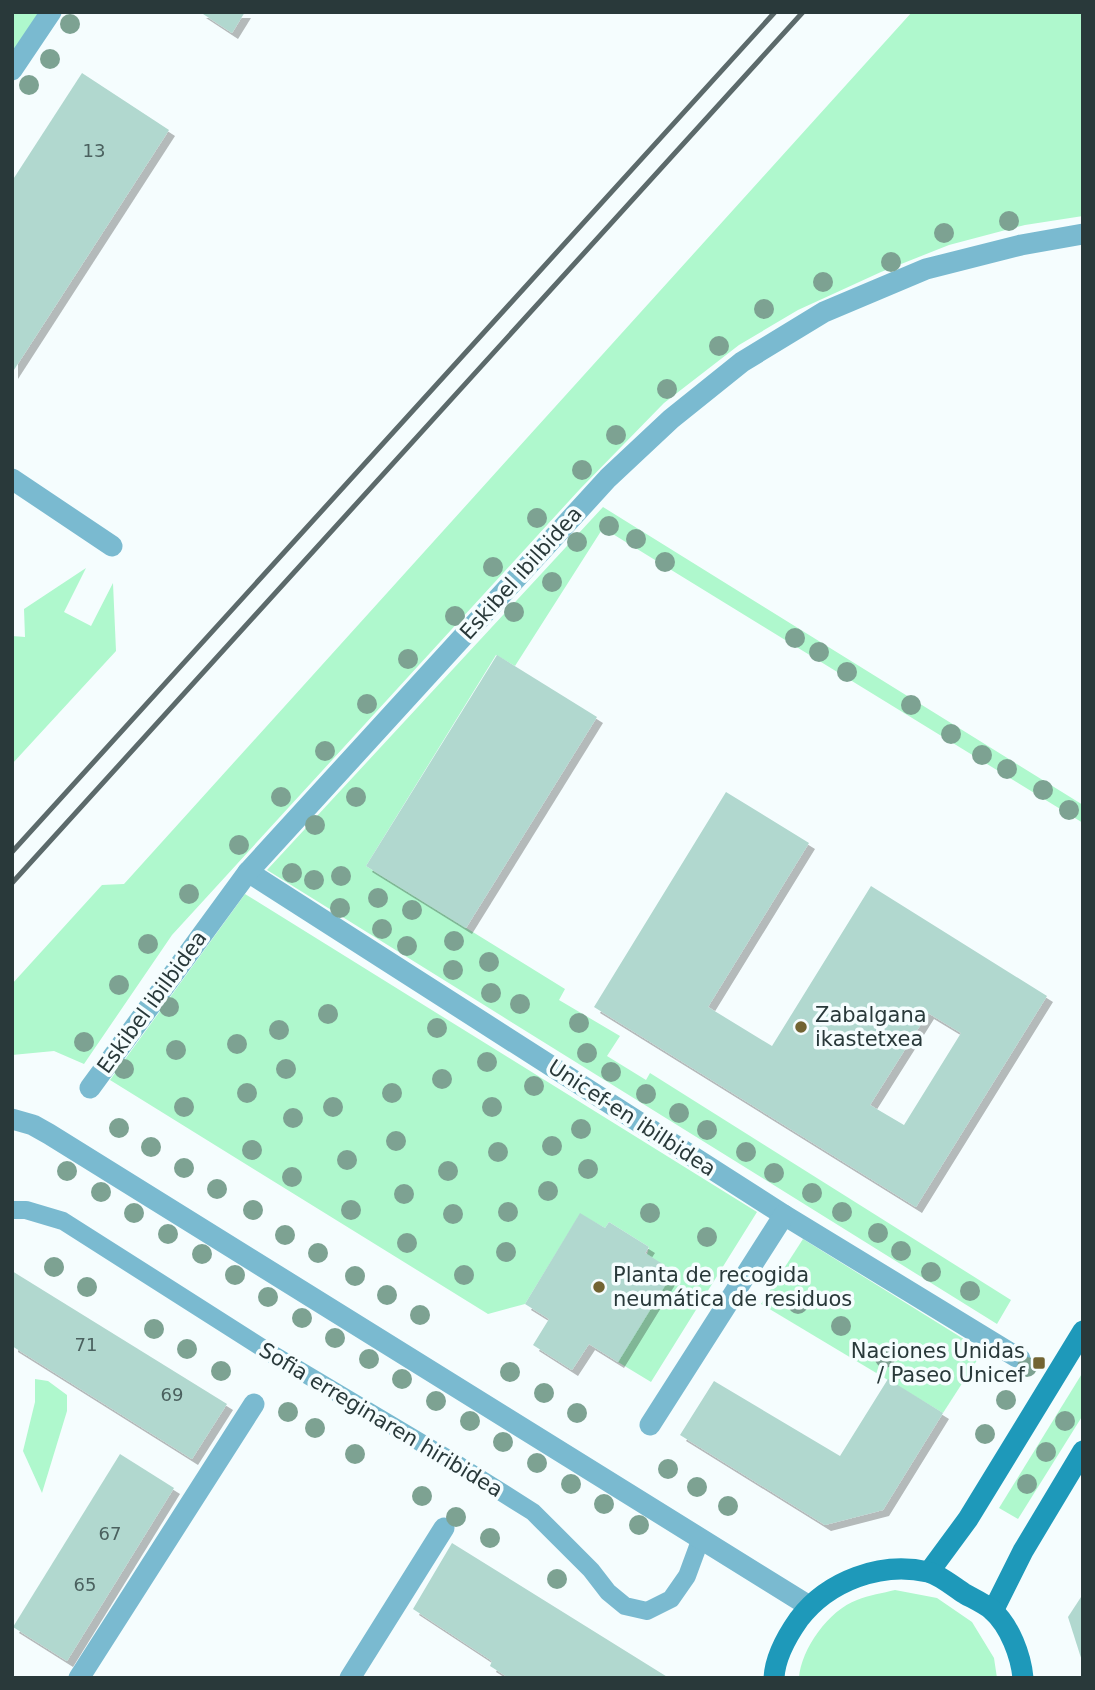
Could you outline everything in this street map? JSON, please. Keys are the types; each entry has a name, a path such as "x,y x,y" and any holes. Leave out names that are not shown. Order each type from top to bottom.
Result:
{"main road":[{"path":"929,1573 968,1519 1083,1331"},
{"path":"993,1611 1023,1551 1083,1451"},
{"path":"774,1678 787,1636 809,1606 844,1581 886,1569 929,1573 993,1611 1011,1637 1022,1667 1023,1678"}],"street":[{"path":"12,70 51,12"},
{"name":"Eskibel ibilbidea","path":"90,1088 248,872 608,478 671,419 743,362 824,312 926,269 1021,245 1083,234"},
{"path":"12,478 112,546"},
{"name":"Unicef-en ibilbidea","path":"248,872 784,1215 1020,1359"},
{"path":"12,1119 33,1125 49,1134 809,1606"},
{"path":"650,1425 784,1215"},
{"path":"79,1678 254,1404"},
{"path":"350,1678 444,1528"}],"lane":[{"name":"Sofia erreginaren hiribidea","path":"12,1210 26,1210 63,1221 272,1354 533,1512 625,1606 647,1611 671,1599 687,1576 701,1538"}],"green space":[{"path":"12,12 39,12 12,54"},
{"path":"912,12 1083,12 1083,216 1025,225 949,245 881,272 798,310 739,345 664,403 580,489 172,935 84,1064 54,1051 12,1055 12,984 102,885 124,884"},
{"path":"603,507 1083,805 1083,823 603,528 515,666 496,655 366,866 565,989 559,1000 620,1036 607,1056 646,1080 650,1073 1011,1300 997,1324 267,870"},
{"path":"86,568 64,612 91,626 113,583 116,651 12,764 12,636 25,637 24,609"},
{"path":"245,894 757,1212 651,1382 618,1362 649,1247 609,1222 605,1228 580,1214 525,1304 488,1314 110,1080"},
{"path":"803,1239 983,1351 943,1413 761,1304"},
{"path":"1083,1372 1083,1415 1018,1519 999,1508"},
{"path":"35,1379 48,1381 67,1395 67,1411 42,1493 23,1451 35,1402"},
{"path":"895,1590 937,1598 972,1622 994,1658 997,1678 799,1678 811,1643 836,1612 857,1600"}],"building":[{"path":"200,12 245,12 232,33"},
{"path":"82,73 169,130 12,373 12,181"},
{"path":"497,655 597,717 466,928 366,866"},
{"path":"726,792 809,843 708,1007 772,1046 871,886 1047,996 916,1207 594,1007","holes":["928,1013 961,1033 904,1125 870,1105"]},
{"name":"Planta de recogida neumática de residuos","path":"580,1213 605,1228 609,1222 649,1247 645,1253 674,1271 618,1362 589,1344 572,1370 533,1345 549,1319 525,1304"},
{"path":"12,1271 227,1404 192,1459 12,1346"},
{"path":"888,1379 943,1413 883,1510 825,1525 680,1435 714,1381 840,1456"},
{"path":"120,1454 174,1488 67,1661 13,1627"},
{"path":"452,1543 669,1678 509,1678 490,1666 492,1661 413,1609"},
{"path":"1083,1594 1083,1661 1082,1661 1068,1617"}],"railway":[{"path":"12,852 775,12"},
{"path":"12,883 803,12"}],"place":[{"name":"Zabalgana ikastetxea","path":"801,1027"},
{"name":"Planta de recogida neumática de residuos","path":"599,1287"},
{"name":"Naciones Unidas / Paseo Unicef","path":"1039,1363"}]}
